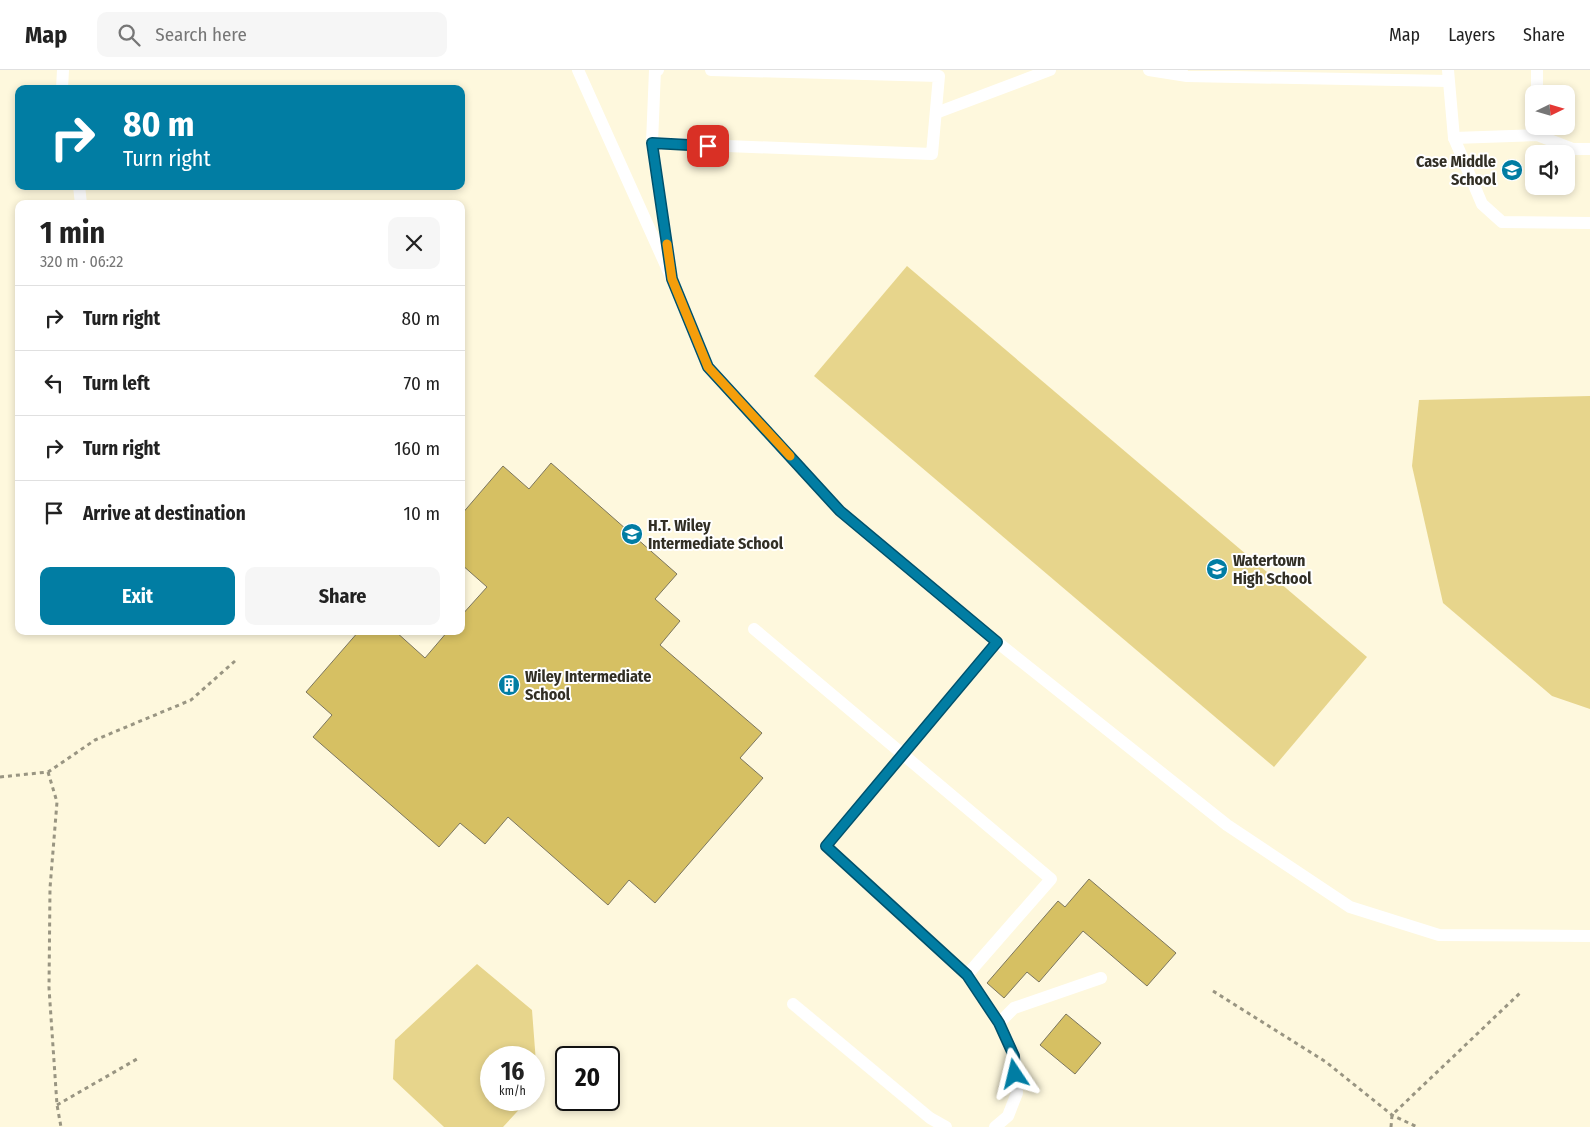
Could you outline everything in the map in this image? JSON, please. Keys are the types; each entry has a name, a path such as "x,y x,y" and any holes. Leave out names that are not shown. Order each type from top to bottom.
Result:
{"lane":[{"path":"62,85 63,70"},
{"path":"578,70 672,279 708,367 840,511 997,642 1227,825 1350,907 1439,935 1590,936"},
{"path":"656,70 652,143 672,279"},
{"path":"652,143 932,154 938,76 712,70"},
{"path":"936,113 1050,70"},
{"path":"1149,70 1187,76 1448,76 1454,138 1482,204 1502,222 1590,223"},
{"path":"1537,70 1537,85"},
{"path":"1454,138 1525,132"},
{"path":"1545,135 1573,149 1590,149"},
{"path":"754,629 1051,879 967,975"},
{"path":"995,1127 1008,1116 1017,1093 1014,1056 999,1023 967,975 826,846 997,642"},
{"path":"999,1023 1014,1008 1101,978"},
{"path":"793,1004 930,1118 946,1127"}],"path":[{"path":"0,777 48,772 95,740 191,700 235,661"},
{"path":"48,772 57,802 50,888 49,988 57,1105 62,1127"},
{"path":"1213,991 1326,1062 1392,1115 1417,1127"},
{"path":"1391,1127 1392,1115 1520,993"},
{"path":"57,1105 137,1059"}],"shaded area":[{"path":"907,266 1367,657 1274,767 814,376"},
{"path":"1590,396 1590,709 1552,696 1443,603 1412,466 1419,400"},
{"path":"477,964 532,1010 535,1046 480,1046 480,1111 518,1111 503,1127 444,1127 393,1079 395,1040"}],"building":[{"name":"Wiley Intermediate School","path":"551,463 677,574 655,599 680,621 660,645 762,733 740,758 763,778 655,903 629,880 608,905 508,817 485,844 460,823 439,847 313,737 332,715 306,692 356,635 399,635 425,658 445,635 465,635 465,612 487,587 465,568 465,510 503,466 529,489"},
{"path":"1089,879 1176,953 1147,986 1083,931 1039,982 1027,972 1004,998 987,983 1058,901 1065,907"},
{"path":"1066,1014 1101,1043 1075,1074 1040,1045"}],"slow traffic":[{"path":"667,244 672,279 708,367 790,456"}],"place":[{"name":"Case Middle School","path":"1512,170"},
{"name":"H.T. Wiley Intermediate School","path":"632,534"},
{"name":"Watertown High School","path":"1217,569"},
{"name":"Wiley Intermediate School","path":"509,685"}],"route":[{"path":"708,146 652,143 672,279 708,367 840,511 997,642 826,846 967,975 999,1023 1014,1056 1015,1074"}]}
